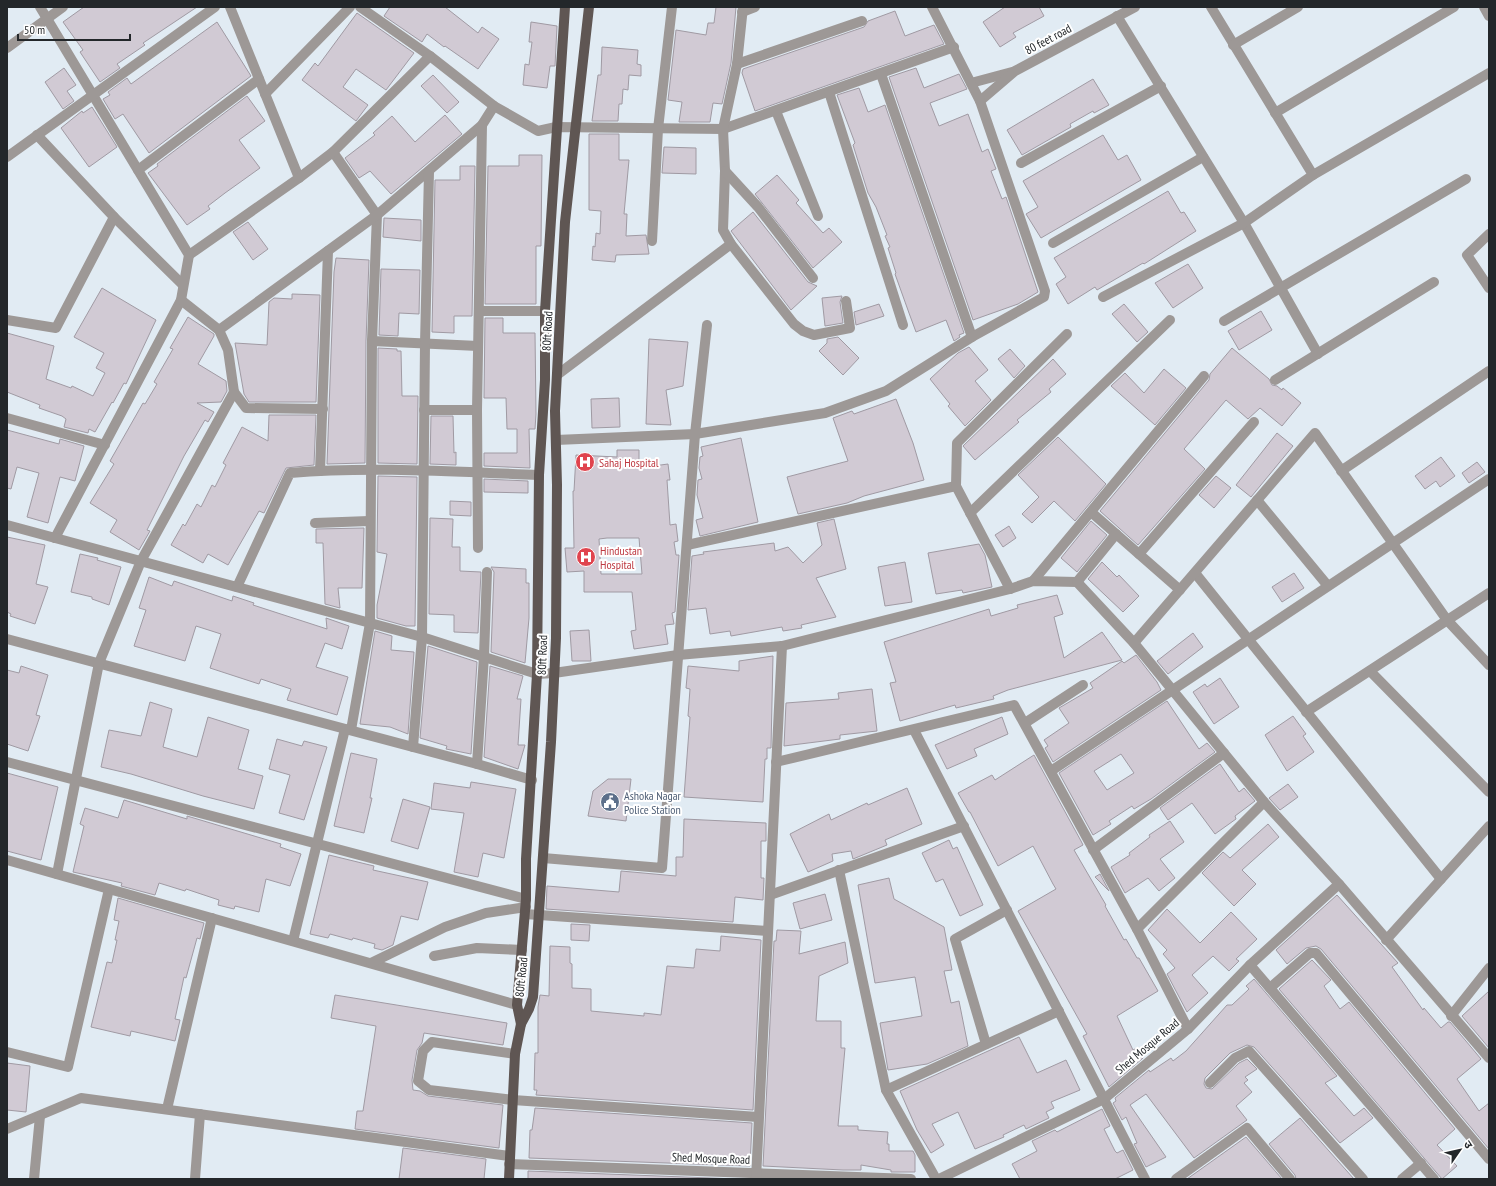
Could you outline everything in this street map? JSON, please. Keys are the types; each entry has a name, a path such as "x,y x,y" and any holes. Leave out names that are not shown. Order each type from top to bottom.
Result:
{"main road":[{"path":"521,1024 517,1005 526,907 526,859 532,780 537,674 539,475 545,380 545,311 565,7"},
{"name":"80ft Road","path":"509,1179 515,1054 521,1024 533,997 543,858 556,638 557,375 564,222 589,7"}],"street":[{"path":"40,7 189,255 181,300 55,538"},
{"path":"7,48 63,7"},
{"path":"7,157 215,7"},
{"path":"230,7 299,178"},
{"path":"265,94 350,7"},
{"path":"360,7 430,56 494,106 538,131 556,127 724,129 954,47"},
{"path":"652,241 658,129 672,7"},
{"path":"755,7 742,9 737,64 724,129 725,171 723,230 731,244 794,324 803,331 814,335 850,328 846,302"},
{"path":"556,440 695,434 832,410 886,391 972,337 1042,299 1045,295 1033,255 980,101 954,47 932,7"},
{"name":"80 feet road","path":"980,101 1015,71 1135,7"},
{"path":"1211,7 1313,175"},
{"path":"1233,45 1298,7"},
{"path":"1275,113 1454,7"},
{"path":"1484,7 1489,16"},
{"path":"1117,16 1244,222 1318,354"},
{"path":"737,64 862,21"},
{"path":"189,255 299,178 333,152 430,56"},
{"path":"971,83 1015,71"},
{"path":"1104,297 1244,222 1313,175 1489,73"},
{"path":"880,74 972,337"},
{"path":"138,170 259,79"},
{"path":"1021,163 1161,86"},
{"path":"829,92 903,325"},
{"path":"219,330 377,215 482,125 494,106"},
{"path":"776,111 818,216"},
{"path":"478,548 477,410 482,125"},
{"path":"37,135 114,217 183,285"},
{"path":"293,941 317,843 348,730 370,623 369,521 372,342 377,215 333,152"},
{"path":"1053,243 1203,157"},
{"path":"725,171 758,207 813,278"},
{"path":"413,747 422,637 425,472 424,410 429,172"},
{"path":"1224,321 1466,179"},
{"path":"7,320 56,328 114,217"},
{"path":"1489,234 1467,254 1489,288"},
{"path":"557,375 731,244"},
{"path":"320,471 328,251"},
{"path":"1275,380 1434,282"},
{"path":"181,300 219,330 228,350 234,392 246,408 323,409"},
{"path":"479,311 545,311"},
{"path":"970,513 1170,320"},
{"path":"543,858 662,868 695,434 707,325"},
{"path":"1010,589 956,486 957,443 1067,334"},
{"path":"372,342 478,346"},
{"path":"1341,471 1489,371"},
{"path":"1032,581 1204,376"},
{"path":"57,874 99,663 141,561 234,392"},
{"path":"424,410 477,410"},
{"path":"7,418 105,445"},
{"path":"1139,554 1254,422"},
{"path":"1134,643 1315,433 1392,544 1448,620 1489,665"},
{"path":"237,587 290,474 320,471 370,471 539,475"},
{"path":"1051,771 1489,480"},
{"path":"686,545 956,486"},
{"path":"1257,500 1328,586"},
{"path":"1091,512 1180,590"},
{"path":"315,523 369,521"},
{"path":"7,525 422,637 537,674 554,673 678,655 782,646 1010,589 1032,581 1077,582 1134,643 1264,802 1339,884 1451,1016 1489,1058"},
{"path":"1077,582 1116,534"},
{"path":"477,764 484,656 487,572"},
{"path":"1195,573 1441,879"},
{"path":"1306,712 1489,592"},
{"path":"7,639 532,780"},
{"path":"756,1176 782,646"},
{"path":"1370,671 1489,792"},
{"path":"1024,723 1083,685"},
{"path":"776,762 1014,705 1136,929 1188,1029"},
{"path":"914,730 1145,1179"},
{"path":"1093,850 1224,753"},
{"path":"7,762 317,843 526,907 539,916 768,931"},
{"path":"1136,929 1264,802"},
{"path":"770,895 964,826"},
{"path":"1386,940 1489,826"},
{"path":"7,860 517,1005"},
{"path":"839,870 886,1090 937,1179"},
{"name":"Shed Mosque Road","path":"937,1179 1104,1099 1188,1029 1250,965 1339,884"},
{"path":"7,1052 68,1067 109,889"},
{"path":"371,963 445,927 486,913 526,907"},
{"path":"986,1044 955,939 1007,910"},
{"path":"167,1109 212,918"},
{"path":"434,956 477,948 522,950"},
{"path":"1270,988 1310,953 1316,953 1489,1159"},
{"path":"1250,965 1434,1179"},
{"path":"1451,1016 1488,971"},
{"path":"886,1090 1059,1011"},
{"path":"515,1054 432,1042 423,1051 418,1081 429,1090 513,1100 758,1117"},
{"path":"1210,1083 1235,1058 1249,1051 1363,1179"},
{"name":"Shed Mosque Road","path":"7,1129 81,1098 167,1109 509,1160 756,1176 911,1179"},
{"path":"195,1179 200,1114"},
{"path":"34,1179 40,1116"},
{"path":"1176,1179 1247,1128 1290,1179"},
{"path":"1402,1179 1421,1163"}],"building":[{"path":"84,7 197,7 143,43 145,45 117,64 120,68 100,82 80,52 83,50 63,22"},
{"path":"390,7 445,7 478,33 482,27 499,39 478,69 427,34 422,42 384,16"},
{"path":"716,7 736,7 731,63 722,104 713,103 710,122 679,122 682,102 668,100 676,30 706,35 708,23 714,23"},
{"path":"1005,7 1039,7 1044,16 1013,33 1016,37 1000,47 983,22"},
{"path":"895,11 905,36 934,25 944,44 755,111 742,73 743,69 864,27 868,21"},
{"path":"357,13 414,53 386,90 356,69 343,87 368,105 356,121 302,80 315,63 318,66"},
{"path":"217,22 251,76 149,153 123,114 115,119 103,99 110,95 108,92 127,78 131,84"},
{"path":"531,22 557,26 555,66 550,66 547,88 523,85 525,64 529,65 532,42 529,42"},
{"path":"602,47 638,50 637,64 641,65 641,76 629,75 628,90 623,89 622,104 619,104 618,121 592,121 598,75 601,75"},
{"path":"64,68 76,85 67,91 74,101 63,109 45,82"},
{"path":"916,68 924,88 959,74 967,89 930,103 939,126 968,114 982,152 988,149 996,169 991,171 1002,199 1006,197 1038,292 1018,304 973,320 889,77"},
{"path":"433,75 459,102 447,113 421,86"},
{"path":"1093,79 1109,105 1094,113 1093,111 1070,124 1071,127 1022,155 1007,130"},
{"path":"859,88 868,112 885,105 964,333 959,335 960,337 954,341 946,320 916,332 895,274 896,273 888,248 890,247 885,236 887,235 876,207 868,193 853,145 855,143 837,95"},
{"path":"247,96 265,121 239,140 260,168 208,206 210,209 187,225 148,173 158,166 157,164"},
{"path":"92,107 117,147 89,167 61,128 82,111 83,113"},
{"path":"445,115 462,134 391,194 370,171 359,178 345,158 375,135 373,133 392,116 415,142"},
{"path":"589,134 619,134 619,160 629,160 624,214 627,214 626,236 646,235 649,254 616,255 615,262 592,260 596,233 600,234 601,211 589,210"},
{"path":"1103,135 1118,160 1127,155 1141,180 1041,238 1026,214 1038,207 1023,181"},
{"path":"664,147 696,148 696,174 662,173"},
{"path":"519,155 542,155 541,246 536,246 536,304 485,304 488,166 519,166"},
{"path":"460,166 475,166 472,316 454,316 454,333 432,332 435,180 460,180"},
{"path":"777,175 799,200 796,203 823,233 829,228 842,242 813,268 755,194"},
{"path":"1168,191 1181,213 1184,212 1196,231 1144,264 1143,263 1097,290 1095,287 1068,304 1056,284 1066,277 1054,258"},
{"path":"753,212 808,282 817,286 791,310 731,231"},
{"path":"384,218 421,220 421,241 383,237"},
{"path":"248,222 268,249 253,260 233,232"},
{"path":"336,258 369,260 366,341 365,463 327,464 334,272"},
{"path":"1188,264 1203,288 1173,308 1155,283"},
{"path":"381,269 420,270 419,314 399,313 398,336 379,335"},
{"path":"102,288 156,320 126,384 124,383 95,432 89,429 88,433 64,427 66,419 62,416 39,408 40,405 7,392 7,333 54,346 46,379 71,388 72,386 93,396 105,373 96,368 104,353 74,337"},
{"path":"292,294 320,295 316,402 249,402 244,394 235,343 267,345 269,302 274,298 292,299"},
{"path":"842,296 840,302 843,323 825,326 822,298"},
{"path":"879,304 884,316 856,325 854,312"},
{"path":"1124,304 1148,332 1137,342 1112,314"},
{"path":"1261,311 1272,330 1239,350 1228,331"},
{"path":"188,317 214,334 198,364 226,381 227,391 221,402 197,403 214,412 208,422 205,420 184,456 147,530 150,531 139,550 110,532 117,520 90,503 114,464 110,461 143,403 145,404 157,384 154,382 173,349 170,348"},
{"path":"485,318 503,318 503,333 535,333 536,414 535,429 529,429 530,468 484,466 484,453 517,453 517,429 507,429 506,398 484,398"},
{"path":"838,337 859,358 843,375 819,351 827,343 827,339"},
{"path":"649,339 688,342 683,386 666,390 671,425 646,424"},
{"path":"969,347 988,370 975,381 991,400 965,426 948,406 950,404 930,379 958,353"},
{"path":"378,348 397,349 397,351 401,351 402,396 418,396 417,464 378,463"},
{"path":"1232,348 1269,379 1272,385 1277,386 1282,390 1283,388 1301,403 1282,426 1260,408 1248,419 1226,400 1184,449 1205,469 1138,545 1100,511 1209,380 1210,374"},
{"path":"1010,349 1025,366 1014,378 998,359"},
{"path":"1053,359 1066,374 1049,389 1051,392 1017,420 1019,422 975,460 963,446"},
{"path":"1164,369 1186,388 1155,425 1111,386 1125,373 1144,393"},
{"path":"619,398 620,427 592,428 591,399"},
{"path":"896,399 913,443 924,480 864,496 847,503 798,514 787,477 848,461 833,418 852,411 854,414"},
{"path":"269,415 316,415 314,465 286,468 264,513 259,511 228,565 208,554 203,563 171,545 183,524 185,526 197,504 201,507 212,485 215,487 226,465 223,463 242,427 268,441"},
{"path":"431,416 453,416 454,453 456,452 456,465 430,464"},
{"path":"7,430 59,444 60,439 84,446 75,481 60,477 48,523 27,517 39,473 17,467 11,489 7,488"},
{"path":"1277,433 1293,446 1251,497 1236,485"},
{"path":"1058,437 1106,484 1075,521 1054,501 1032,523 1022,514 1039,497 1018,475"},
{"path":"741,438 758,522 700,536 696,520 703,518 697,495 698,480 702,479 699,468 700,457 703,456 701,447"},
{"path":"617,450 639,450 639,468 668,464 670,480 667,480 670,525 676,524 678,541 674,542 676,555 679,555 675,612 672,613 674,624 665,625 668,644 634,649 631,631 636,630 632,592 584,592 584,571 567,572 565,548 574,548 573,491 576,455 617,457","holes":["639,538 642,574 601,574 599,539"]},
{"path":"1441,457 1455,476 1440,487 1436,481 1425,489 1415,476"},
{"path":"1477,462 1485,472 1469,483 1462,473"},
{"path":"378,476 417,477 415,626 406,626 377,618 377,605 387,554 377,552"},
{"path":"1216,476 1231,488 1214,508 1199,495"},
{"path":"484,479 528,481 528,493 484,492"},
{"path":"450,501 471,502 471,516 450,515"},
{"path":"430,518 453,519 452,547 460,547 460,571 481,572 478,633 454,632 454,615 429,614"},
{"path":"834,519 846,569 816,578 836,617 801,625 802,628 783,631 782,627 731,636 730,631 710,634 706,608 688,610 692,556 704,554 703,552 774,543 775,551 788,547 803,563 822,545 817,523"},
{"path":"1091,521 1107,535 1077,572 1061,558"},
{"path":"1009,526 1016,538 1003,547 995,535"},
{"path":"364,528 362,588 338,588 340,608 325,604 323,543 316,543 316,529"},
{"path":"7,537 45,545 36,584 48,587 35,624 10,616 11,614 7,612"},
{"path":"979,544 985,555 992,587 963,593 962,590 936,594 928,553"},
{"path":"80,554 98,558 97,560 121,567 109,605 92,599 92,597 71,592"},
{"path":"905,562 912,602 885,606 878,567"},
{"path":"1102,562 1117,577 1119,575 1139,596 1123,612 1088,579"},
{"path":"491,567 526,569 526,583 529,583 529,618 525,663 491,652 494,572"},
{"path":"1294,573 1304,588 1282,602 1272,587"},
{"path":"149,577 172,586 174,581 232,601 233,596 254,603 253,605 327,629 326,618 349,626 342,649 325,643 316,667 348,677 337,715 287,700 291,689 261,679 259,684 210,668 221,634 196,626 185,661 134,646 146,610 139,608"},
{"path":"1057,595 1063,614 1054,617 1064,658 1102,632 1122,660 1008,690 993,696 994,699 956,708 955,705 900,721 890,683 896,682 884,642 989,609 991,616 1018,608 1017,605"},
{"path":"589,630 591,661 572,661 570,631"},
{"path":"375,631 392,636 391,650 414,652 408,734 390,727 360,724"},
{"path":"1193,633 1203,647 1168,674 1157,661"},
{"path":"428,646 477,662 471,754 446,749 447,746 420,738"},
{"path":"1136,655 1157,682 1161,690 1053,762 1045,748 1048,746 1044,740 1069,723 1059,708 1093,688 1090,683 1122,661 1124,663"},
{"path":"773,656 771,748 767,748 767,759 765,759 763,802 684,797 690,717 688,716 690,689 686,688 688,666 739,671 739,661"},
{"path":"21,666 48,675 36,715 40,716 28,751 7,744 7,670 19,673"},
{"path":"490,666 523,676 517,699 521,699 518,745 525,745 518,769 484,757"},
{"path":"1220,678 1239,707 1214,724 1193,692 1205,684 1207,687"},
{"path":"872,689 877,731 840,735 840,739 784,746 786,703 839,699 838,693"},
{"path":"1167,701 1199,749 1207,743 1215,752 1151,799 1134,809 1132,806 1109,821 1111,824 1093,835 1059,773","holes":["1121,754 1134,773 1107,790 1094,771"]},
{"path":"150,702 172,709 163,747 197,757 208,717 249,730 238,769 263,776 254,809 101,767 109,730 141,736"},
{"path":"1293,716 1306,734 1303,736 1314,752 1287,771 1265,735"},
{"path":"1002,717 1008,734 974,749 977,756 947,769 935,745"},
{"path":"277,739 302,746 304,741 327,747 304,820 279,813 290,775 269,769"},
{"path":"351,753 377,759 370,798 372,798 364,833 334,826"},
{"path":"1034,755 1083,845 1074,850 1106,905 1105,906 1124,940 1126,939 1137,958 1139,958 1158,991 1117,1016 1133,1050 1137,1048 1143,1058 1109,1087 1083,1036 1087,1034 1018,911 1056,889 1033,846 998,866 970,812 958,793 992,775 995,780"},
{"path":"1220,764 1239,792 1244,788 1255,801 1235,816 1236,819 1215,834 1192,803 1168,820 1160,808"},
{"path":"7,773 58,787 41,860 7,851"},
{"path":"608,779 631,779 626,821 588,816 593,791"},
{"path":"471,782 516,789 504,858 483,853 478,877 454,872 464,813 431,809 434,783 470,788"},
{"path":"1288,784 1298,797 1280,810 1269,798"},
{"path":"907,788 922,824 885,840 887,845 853,859 851,851 832,854 833,861 808,872 790,834 829,814 831,820 867,803 868,805"},
{"path":"403,799 430,807 418,849 391,841"},
{"path":"124,800 187,819 187,816 281,844 280,847 301,854 290,886 266,879 259,912 235,906 234,909 218,905 219,900 186,889 185,891 159,883 155,895 121,886 122,883 73,872 84,826 80,824 85,808 118,818"},
{"path":"684,819 766,823 766,841 761,841 761,878 764,878 763,900 735,897 733,922 546,909 547,886 619,892 621,871 676,876 676,857 683,857"},
{"path":"1170,821 1184,842 1160,859 1175,878 1159,891 1148,878 1125,893 1111,867 1130,855 1129,853 1150,837 1149,835"},
{"path":"1268,824 1279,837 1242,870 1256,884 1234,906 1202,873 1223,852 1230,858"},
{"path":"949,840 953,849 957,847 983,905 960,916 943,879 936,882 922,853"},
{"path":"329,855 374,866 373,870 428,882 418,920 401,916 393,945 382,950 374,948 375,944 353,938 352,940 330,934 328,938 310,934"},
{"path":"1100,874 1109,891 1095,877"},
{"path":"889,878 894,899 944,927 952,970 944,971 951,1003 959,1001 968,1046 927,1064 888,1070 880,1023 922,1016 915,977 875,983 858,885"},
{"path":"825,894 832,920 800,929 793,903"},
{"path":"1337,895 1398,963 1392,967 1423,1010 1424,1008 1441,1028 1450,1022 1481,1059 1457,1079 1479,1111 1489,1103 1489,1149 1321,949 1316,946 1306,948 1287,964 1276,950"},
{"path":"118,898 204,923 200,939 197,938 186,978 184,977 175,1019 180,1020 175,1041 131,1031 130,1036 91,1027 107,962 112,963 117,940 115,940 119,921 114,920"},
{"path":"1167,909 1200,943 1231,912 1257,939 1236,959 1239,961 1229,971 1213,956 1192,975 1208,993 1187,1012 1167,974 1175,968 1163,954 1167,950 1148,930"},
{"path":"571,924 590,925 589,941 571,940"},
{"path":"777,930 801,931 799,954 845,942 848,963 819,976 816,1021 841,1021 841,1048 845,1048 838,1126 858,1126 858,1130 888,1132 887,1144 889,1144 889,1151 913,1151 915,1155 915,1172 891,1172 891,1170 861,1165 861,1170 763,1166 774,941 776,941"},
{"path":"721,936 761,940 753,1110 536,1095 537,1090 534,1090 535,1053 538,1053 538,1007 540,995 549,996 550,946 570,947 572,988 591,989 591,1011 644,1016 644,1013 661,1015 667,966 694,968 696,949 720,951"},
{"path":"1312,960 1331,980 1324,986 1340,1009 1349,1002 1455,1129 1437,1145 1457,1166 1442,1179 1279,989"},
{"path":"1254,979 1337,1076 1325,1083 1354,1116 1364,1108 1373,1118 1340,1143 1254,1047 1247,1045 1230,1053 1205,1078 1204,1084 1206,1088 1212,1089 1239,1063 1247,1059 1257,1069 1245,1077 1248,1080 1244,1083 1252,1092 1236,1106 1247,1120 1194,1158 1146,1094 1130,1105 1166,1157 1146,1167 1134,1144 1137,1143 1126,1117 1122,1120 1113,1103 1116,1101 1115,1098 1149,1070 1150,1072 1171,1058 1173,1061 1186,1051 1227,1005 1232,1005 1249,989 1246,986"},
{"path":"1489,991 1489,1048 1462,1016"},
{"path":"335,995 507,1023 503,1045 424,1033 422,1043 417,1050 412,1080 413,1090 420,1091 428,1096 503,1105 499,1148 355,1129 357,1111 363,1111 376,1026 331,1018"},
{"path":"1019,1037 1037,1073 1066,1060 1080,1090 1051,1102 1054,1108 1046,1112 1049,1118 1026,1129 1024,1125 1003,1135 1004,1137 975,1149 958,1112 932,1124 944,1145 931,1153 917,1130 900,1091"},
{"path":"7,1063 30,1066 26,1112 7,1110"},
{"path":"535,1108 752,1123 750,1166 529,1158 530,1130 532,1130"},
{"path":"1102,1109 1110,1126 1104,1129 1115,1151 1117,1153 1123,1150 1133,1170 1115,1179 1020,1179 1012,1164 1037,1151 1032,1141 1055,1130 1057,1132"},
{"path":"1300,1118 1354,1179 1296,1179 1295,1175 1269,1144"},
{"path":"1246,1137 1282,1179 1187,1179"},
{"path":"403,1148 486,1159 484,1179 399,1179"},
{"path":"528,1171 737,1179 528,1179"}],"place":[{"name":"Sahaj Hospital","path":"585,462"},
{"name":"Hindustan Hospital","path":"586,557"},
{"name":"Ashoka Nagar Police Station","path":"610,802"}]}
